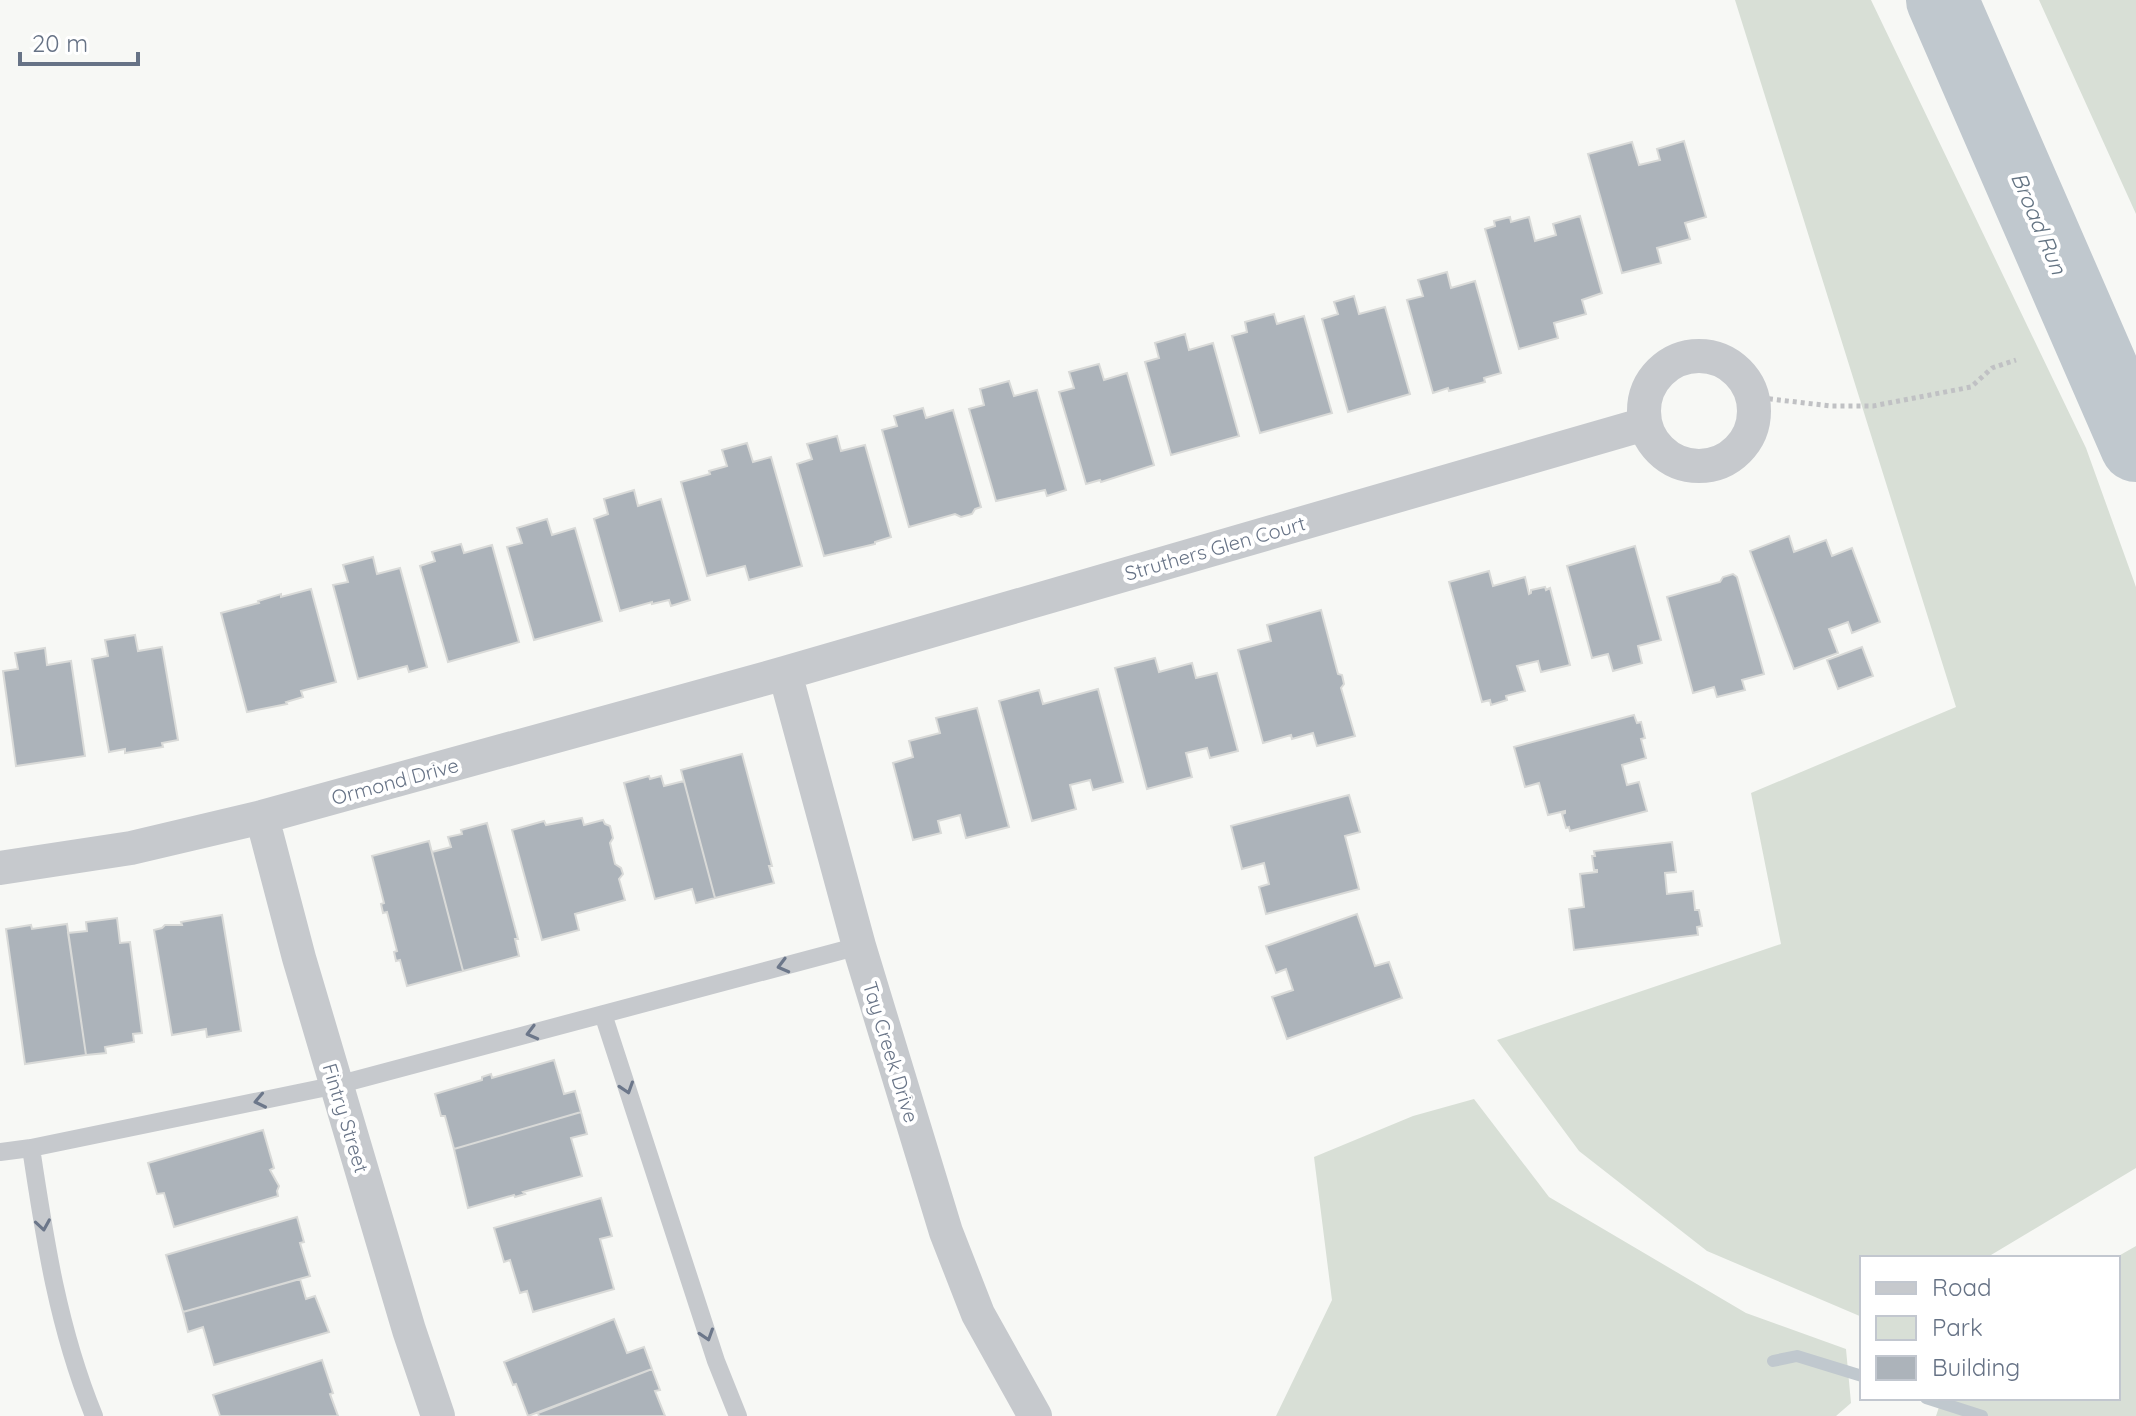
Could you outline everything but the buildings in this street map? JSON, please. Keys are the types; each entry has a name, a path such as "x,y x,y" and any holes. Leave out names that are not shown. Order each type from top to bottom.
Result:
{"street":[{"path":"1703,355 1720,359 1735,368 1746,381 1753,397 1755,415 1742,447 1729,458 1713,465 1695,466 1663,454 1645,424 1647,390 1656,375 1669,364 1685,357 1703,355"},
{"name":"Struthers Glen Court","path":"785,673 1645,424"},
{"name":"Ormond Drive","path":"0,868 131,848 262,817 785,673"},
{"name":"Tay Creek Drive","path":"785,673 859,946 946,1232 978,1314 1035,1416"},
{"name":"Fintry Street","path":"262,817 299,958 409,1330 438,1416"}],"lane":[{"path":"0,1152 337,1085 859,946"},
{"path":"603,1014 716,1361 738,1416"},
{"path":"31,1148 50,1268 76,1373 94,1416"}],"path":[{"path":"1753,397 1831,406 1873,406 1971,387 1992,368 2016,360"}],"green space":[{"path":"1735,0 1871,0 2086,448 2136,587 2136,1168 1989,1256 1860,1256 1860,1316 1707,1251 1579,1151 1497,1040 1781,944 1751,793 1956,707"},
{"path":"2039,0 2136,0 2136,214"},
{"path":"1474,1099 1549,1197 1746,1313 1846,1349 1851,1403 1836,1416 1276,1416 1332,1300 1314,1157 1413,1116"},
{"path":"2136,1246 2136,1416 1936,1416 1941,1400 2120,1400 2118,1256"}],"waterway":[{"name":"Broad Run","path":"1942,0 2136,446"},
{"path":"1773,1361 1797,1356 1860,1375"},
{"path":"1932,1400 1982,1416"}]}
